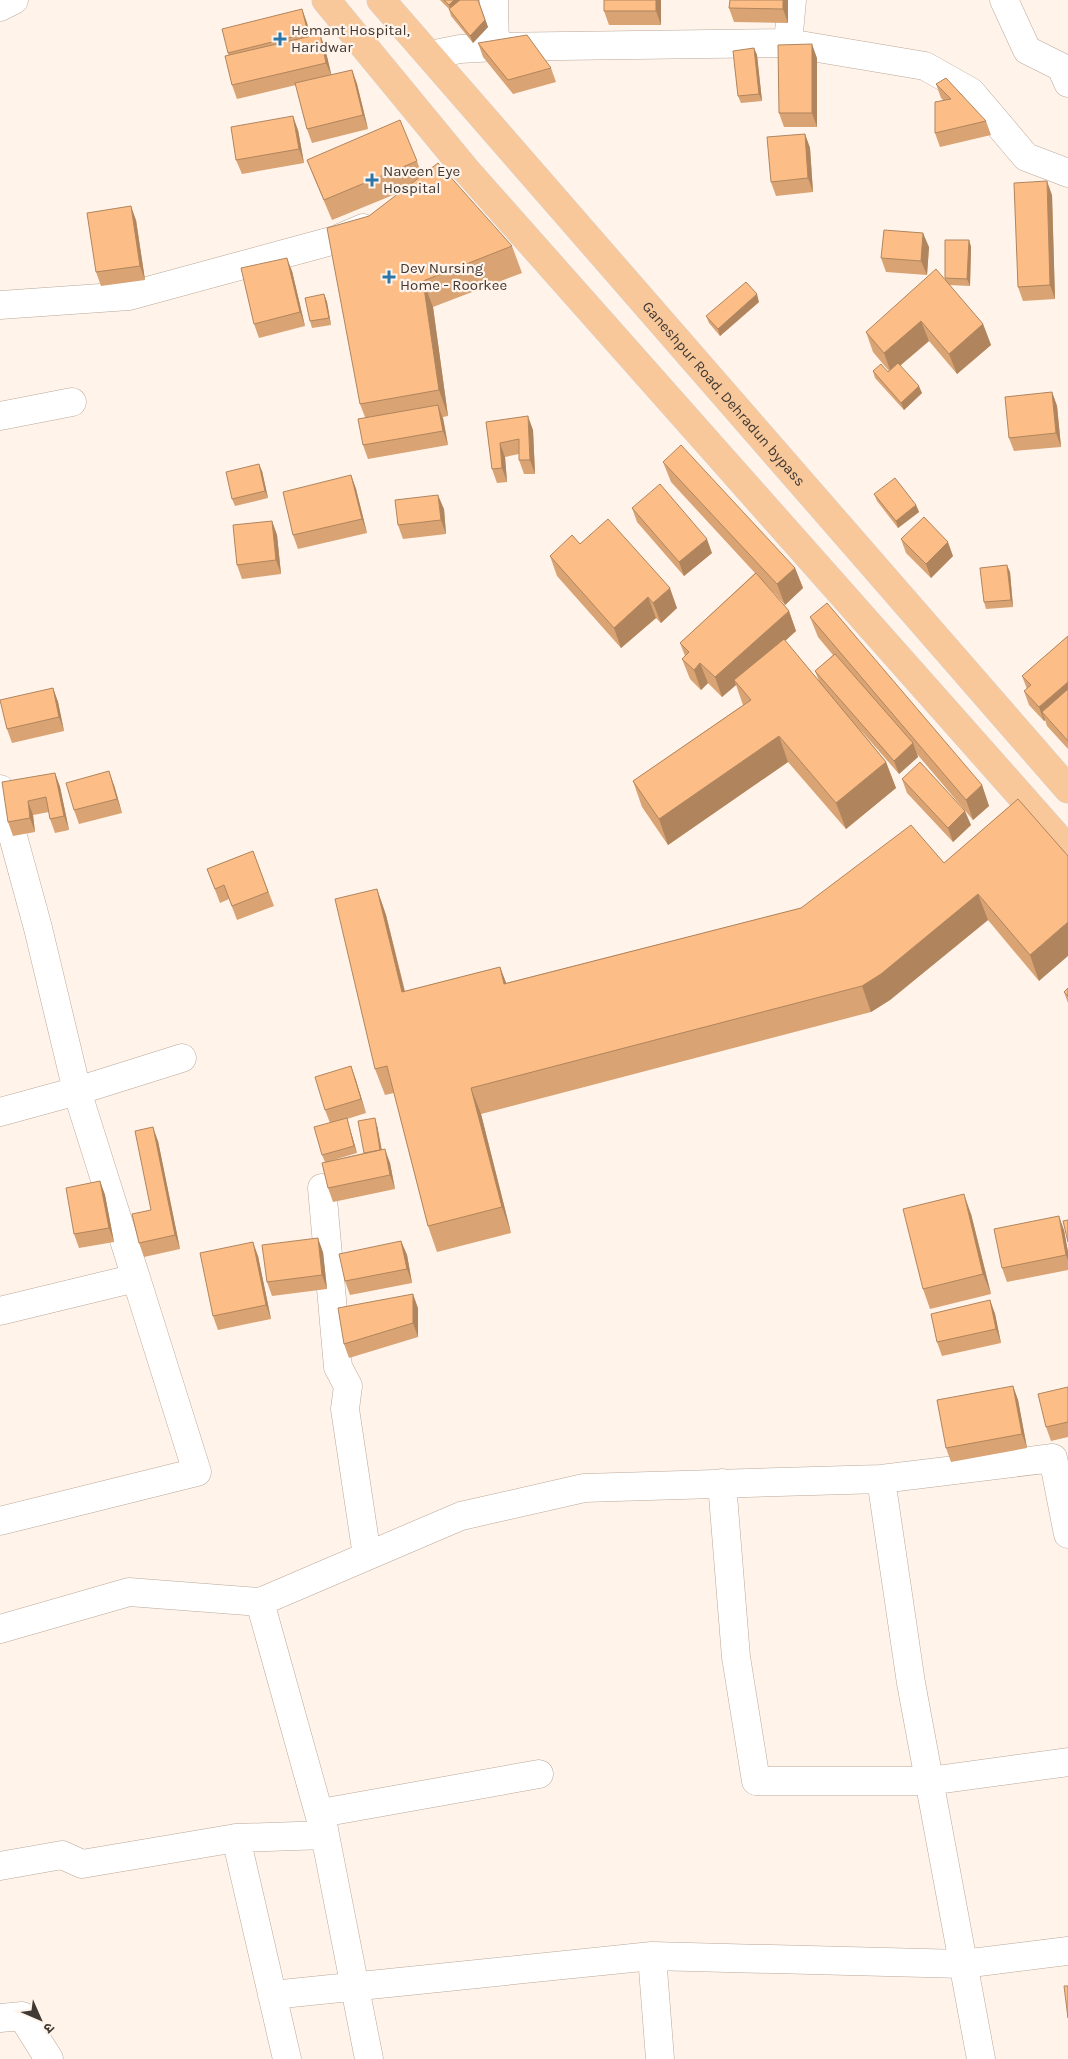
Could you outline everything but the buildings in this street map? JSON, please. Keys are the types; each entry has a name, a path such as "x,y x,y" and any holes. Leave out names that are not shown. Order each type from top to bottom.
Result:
{"main road":[{"path":"326,0 466,170 1068,849"},
{"name":"Ganeshpur Road, Dehradun bypass","path":"381,0 1068,789"}],"street":[{"path":"0,7 14,0"},
{"path":"494,0 495,47"},
{"path":"788,43 792,0"},
{"path":"1004,0 1027,50 1061,68 1068,83"},
{"path":"430,55 460,49 495,47 788,43 925,66 971,92 1026,156 1068,173"},
{"path":"441,185 466,170"},
{"path":"0,305 129,296 335,240 382,220"},
{"path":"0,416 72,402"},
{"path":"0,789 38,928 77,1091 196,1472 0,1521"},
{"path":"0,1112 77,1091 182,1058"},
{"path":"322,1188 338,1367 348,1386 344,1409 367,1556"},
{"path":"0,1311 136,1278"},
{"path":"0,1629 129,1592 260,1602 461,1516 584,1488 881,1479 1053,1458 1068,1534"},
{"path":"881,1479 911,1683 981,2059"},
{"path":"722,1483 736,1658 756,1782 929,1781 1068,1762"},
{"path":"260,1602 325,1835"},
{"path":"369,2059 320,1814 539,1774"},
{"path":"0,1866 62,1855 82,1864 236,1838 325,1835"},
{"path":"236,1838 287,2059"},
{"path":"272,1995 652,1956 963,1964 1068,1952"},
{"path":"652,1956 660,2059"},
{"path":"0,2018 22,2016 49,2059"}],"place":[{"name":"Hemant Hospital, Haridwar","path":"280,39"},
{"name":"Naveen Eye Hospital","path":"372,180"},
{"name":"Dev Nursing Home - Roorkee","path":"389,277"}]}
